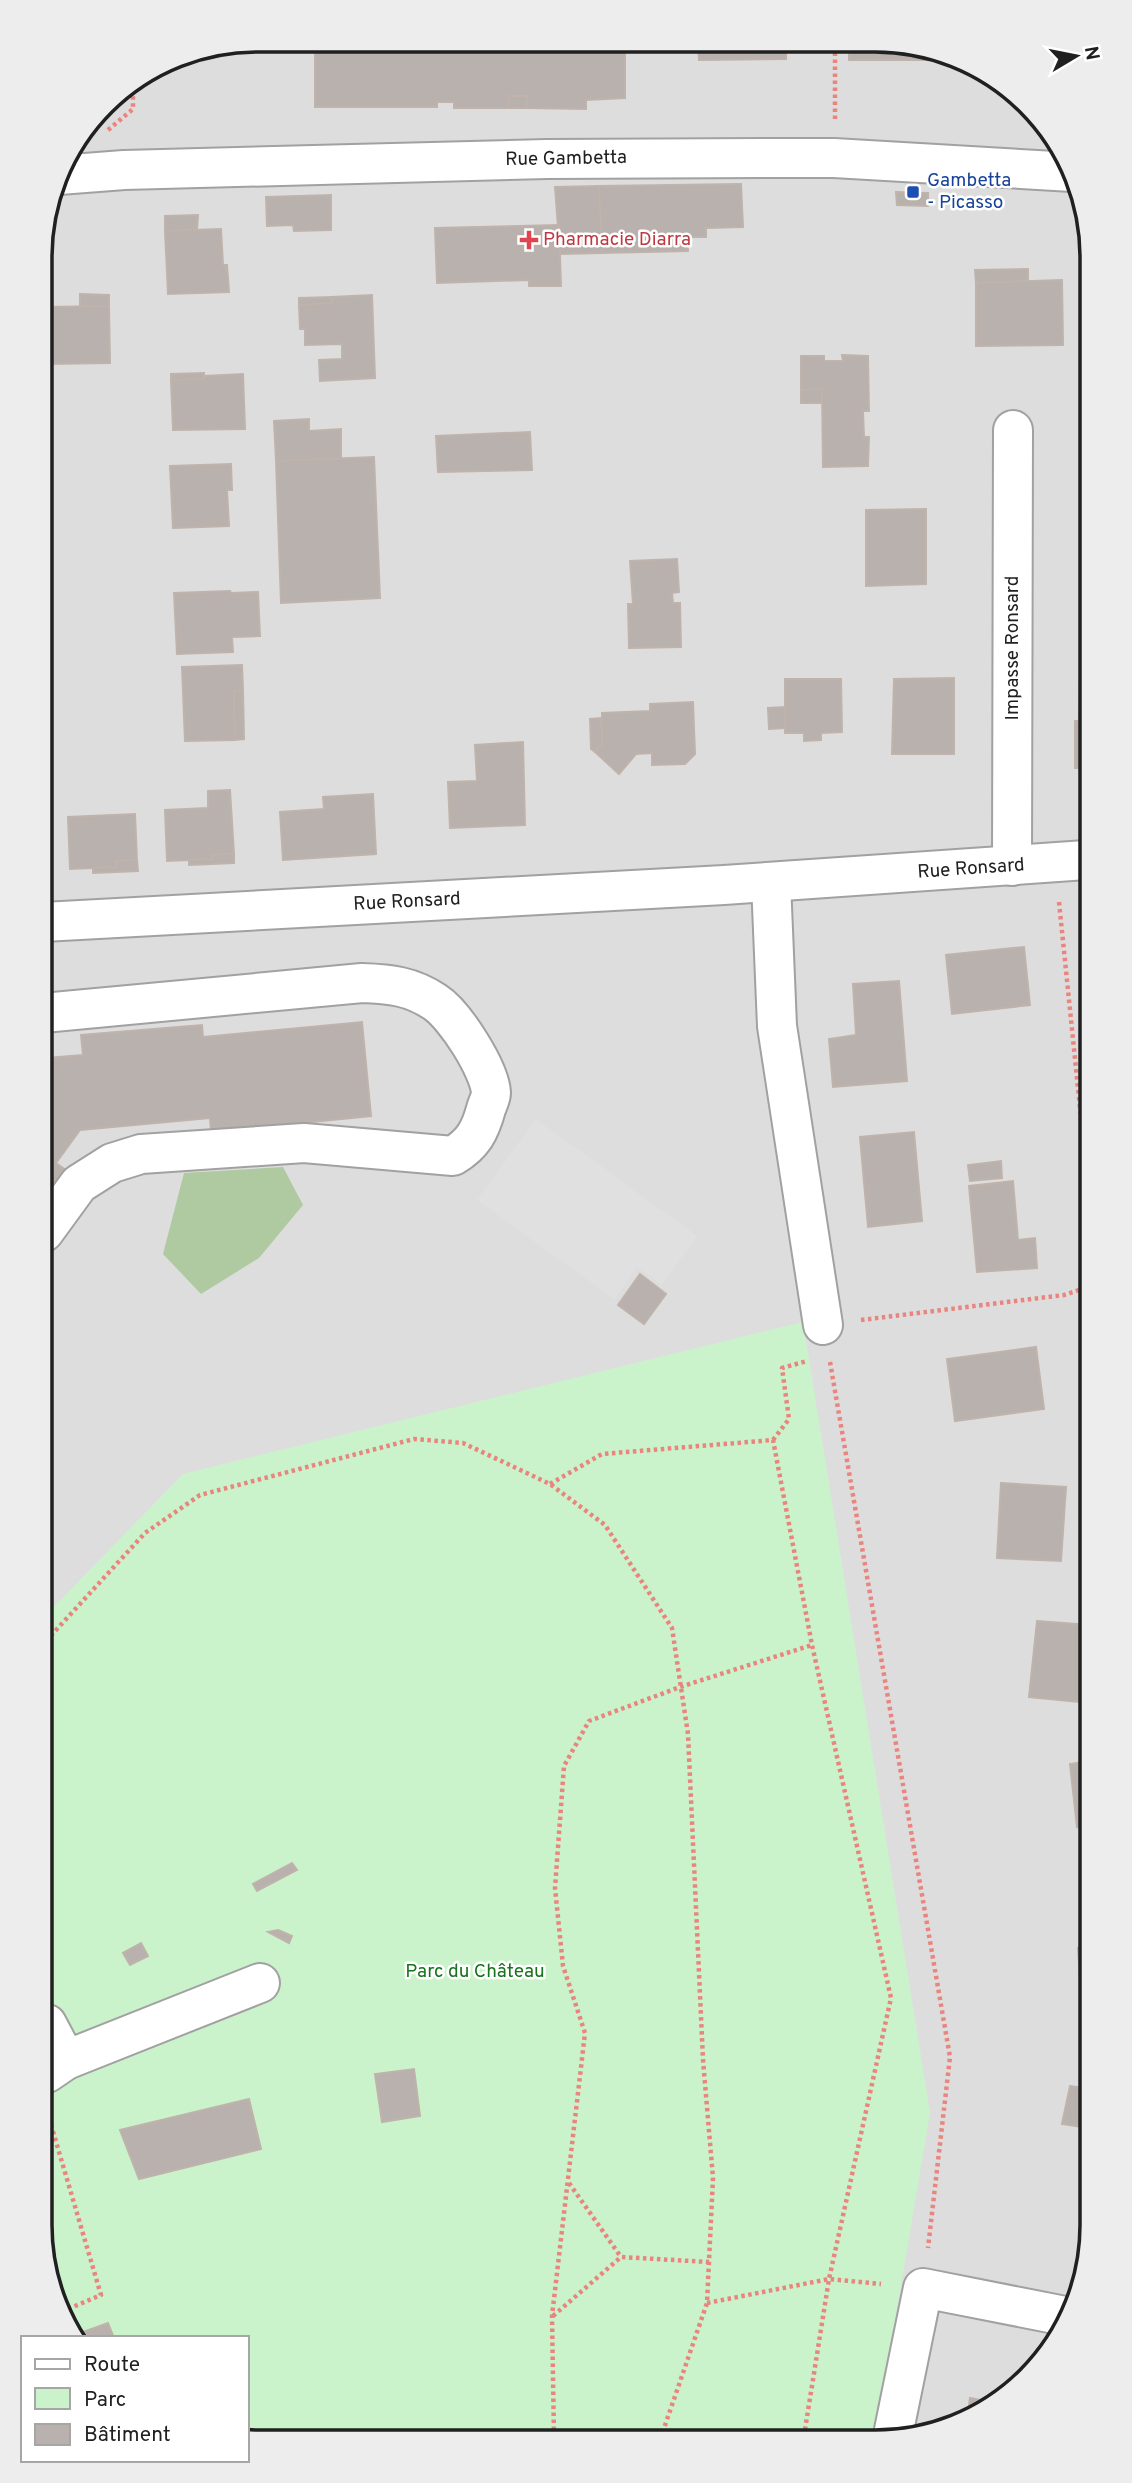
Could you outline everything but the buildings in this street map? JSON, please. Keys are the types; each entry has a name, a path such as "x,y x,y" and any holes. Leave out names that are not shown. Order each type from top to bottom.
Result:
{"street":[{"name":"Rue Gambetta","path":"70,174 124,170 547,159 834,158 1059,168"},
{"name":"Impasse Ronsard","path":"1012,866 1013,430"},
{"name":"Rue Ronsard","path":"53,921 771,882 1070,862"},
{"path":"771,882 777,1026 826,1340"},
{"path":"53,1012 362,983 399,984 435,1002 454,1018 480,1062 491,1093 479,1133 467,1148 453,1156 427,1156 304,1143 141,1154 111,1163 79,1184 53,1220"},
{"path":"52,2045 57,2066 260,1983"},
{"path":"893,2429 923,2288 1059,2315"}],"path":[{"path":"834,158 835,52"},
{"path":"1070,862 1080,1035"},
{"path":"550,1484 602,1454 773,1440 789,1419 782,1368 826,1340 1079,1290"},
{"path":"707,2303 829,2279 923,2288 950,2057 826,1340"},
{"path":"52,1635 145,1534 200,1495 414,1439 463,1443 550,1484 605,1525 672,1628 688,1734 703,2060 713,2178 707,2303 663,2430"},
{"path":"773,1440 812,1644 891,1998 829,2279 805,2430"},
{"path":"554,2430 552,2316 585,2033 563,1966 555,1888 564,1766 589,1721 680,1686 812,1644"},
{"path":"52,2127 101,2295 70,2308"},
{"path":"568,2182 621,2257"},
{"path":"552,2316 621,2257 709,2262"}],"shaded area":[{"path":"258,52 874,52 914,56 965,74 988,87 1019,113 1052,155 1073,205 1080,258 1079,2239 1069,2291 1052,2328 1037,2350 1010,2380 988,2396 940,2420 901,2429 874,2430 248,2430 248,2336 85,2336 63,2291 54,2252 52,2225 53,244 59,205 68,179 95,133 122,103 155,80 205,59"},
{"path":"536,1119 697,1236 662,1285 637,1267 614,1299 477,1200"}],"green space":[{"path":"283,1167 303,1205 259,1258 201,1294 163,1254 184,1173"},
{"name":"Parc du Château","path":"803,1322 930,2113 895,2321 873,2430 248,2430 248,2336 85,2336 59,2278 52,2225 52,1608 183,1474"}],"place":[{"name":"Gambetta - Picasso","path":"913,192"},
{"name":"Pharmacie Diarra","path":"529,240"}]}
